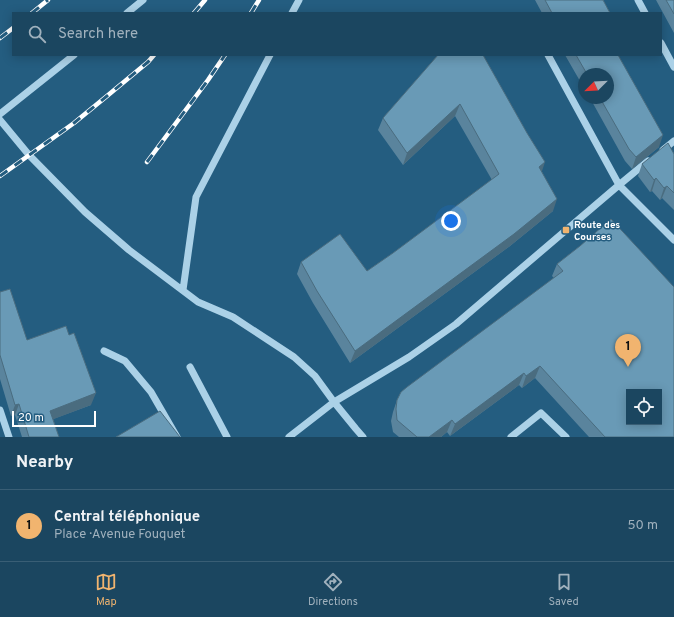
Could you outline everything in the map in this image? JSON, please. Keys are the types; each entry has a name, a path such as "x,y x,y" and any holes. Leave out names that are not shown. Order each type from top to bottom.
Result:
{"street":[{"path":"128,12 143,0"},
{"path":"293,12 299,0"},
{"path":"638,0 644,12"},
{"path":"662,45 674,66"},
{"path":"0,114 73,56"},
{"path":"183,290 196,197 269,56"},
{"path":"549,56 619,184 674,240"},
{"path":"0,120 29,154 85,212 129,250 198,302 233,317 294,357 315,376 334,402 364,437"},
{"path":"289,437 334,402 408,357 456,324 619,184 674,141"},
{"path":"104,351 125,361 151,392 177,437"},
{"path":"190,367 227,437"},
{"path":"0,410 10,437"},
{"path":"511,437 541,412 566,437"}],"building":[{"path":"545,0 603,0 609,12 551,12"},
{"path":"666,0 674,0 674,14"},
{"path":"437,56 484,56 545,162 539,167 557,199 514,234 355,351 317,291 301,262 340,234 367,271 499,174 460,104 407,153 383,118"},
{"path":"577,56 619,56 663,135 636,157 629,149 603,104 614,104 614,68 584,68"},
{"path":"668,143 674,154 674,193 667,186 664,188 656,178 654,180 642,164"},
{"path":"611,219 674,287 674,437 605,437 540,366 526,376 524,373 455,424 452,420 429,437 417,437 397,420 397,400 401,392 563,271 557,264"},
{"path":"10,289 27,340 66,326 69,335 74,333 96,393 50,411 59,437 29,437 19,404 15,405 0,355 0,292"},
{"path":"160,411 180,437 116,437"}],"railway":[{"path":"33,12 48,0"},
{"path":"195,12 205,0"},
{"path":"252,12 259,0"},
{"path":"0,38 12,29"},
{"path":"0,176 74,123 148,62 153,56"},
{"path":"147,162 224,56"}],"place":[{"name":"Route des Courses","path":"566,230"},
{"name":"Central téléphonique","path":"628,367"}]}
